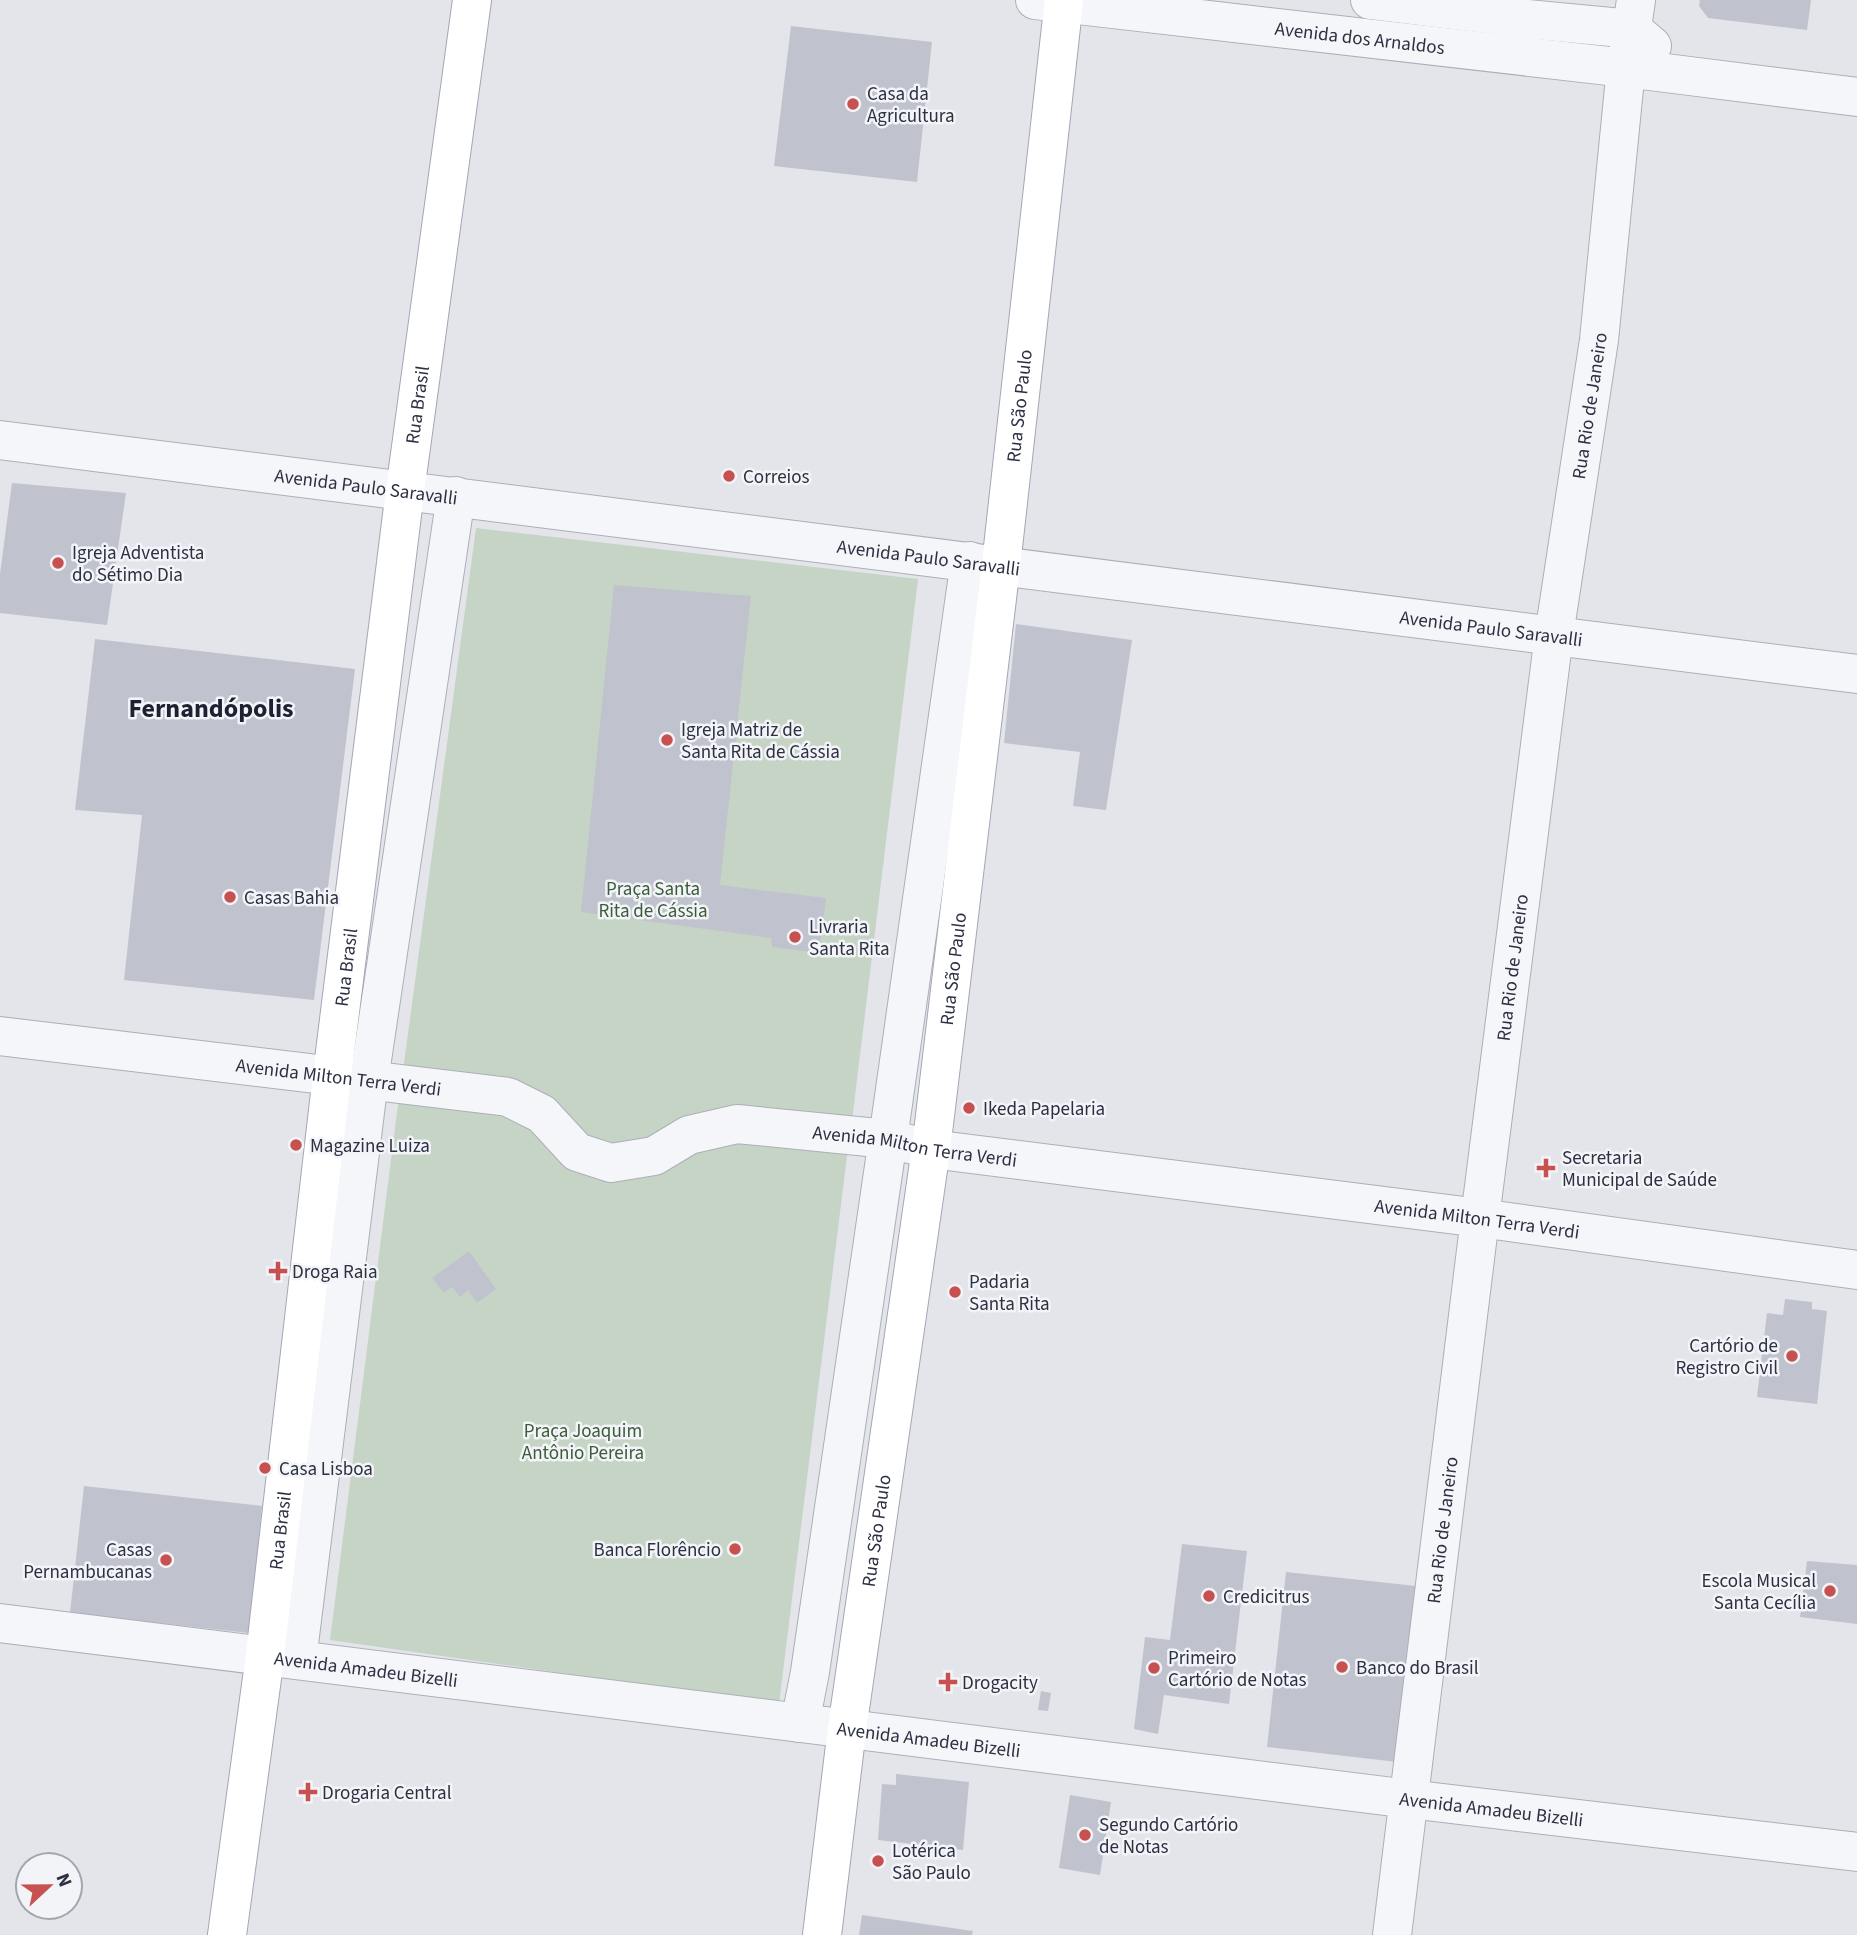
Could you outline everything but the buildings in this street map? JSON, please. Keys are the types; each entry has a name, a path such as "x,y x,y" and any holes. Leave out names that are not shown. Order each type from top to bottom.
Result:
{"main road":[{"name":"Rua Brasil","path":"227,1935 281,1658 350,1078 404,491 472,0"},
{"name":"Rua São Paulo","path":"822,1935 847,1729 931,1149 985,563 1054,1"}],"street":[{"name":"Avenida dos Arnaldos","path":"1370,0 1527,19 1634,15"},
{"name":"Avenida dos Arnaldos","path":"1054,1 1857,97"},
{"name":"Rua Rio de Janeiro","path":"1392,1935 1554,635 1599,340 1626,68 1634,15"},
{"path":"1634,15 1685,75"},
{"name":"Avenida Paulo Saravalli","path":"0,440 1857,674"},
{"name":"Rua Brasil","path":"350,1078 456,496"},
{"name":"Rua São Paulo","path":"800,1724 812,1659 888,1139 985,563"},
{"name":"Avenida Milton Terra Verdi","path":"0,1036 508,1097 542,1114 577,1152 611,1163 654,1156 689,1135 737,1124 888,1139 931,1149 1480,1218 1857,1270"},
{"name":"Avenida Amadeu Bizelli","path":"0,1623 800,1724 1857,1852"}],"green space":[{"name":"Praça Santa Rita de Cássia","path":"476,528 918,579 851,1129 609,1157 548,1111 402,1078"},
{"name":"Praça Joaquim Antônio Pereira","path":"400,1089 506,1101 576,1156 691,1138 849,1140 779,1704 330,1640"}],"place":[{"name":"Casa da Agricultura","path":"853,104"},
{"name":"Correios","path":"729,476"},
{"name":"Igreja Adventista do Sétimo Dia","path":"58,563"},
{"name":"Igreja Matriz de Santa Rita de Cássia","path":"667,740"},
{"name":"Casas Bahia","path":"230,897"},
{"name":"Livraria Santa Rita","path":"795,937"},
{"name":"Ikeda Papelaria","path":"969,1108"},
{"name":"Magazine Luiza","path":"296,1145"},
{"name":"Secretaria Municipal de Saúde","path":"1546,1168"},
{"name":"Droga Raia","path":"278,1271"},
{"name":"Padaria Santa Rita","path":"955,1292"},
{"name":"Cartório de Registro Civil","path":"1792,1356"},
{"name":"Casa Lisboa","path":"265,1468"},
{"name":"Banca Florêncio","path":"735,1549"},
{"name":"Casas Pernambucanas","path":"166,1560"},
{"name":"Escola Musical Santa Cecília","path":"1830,1591"},
{"name":"Credicitrus","path":"1209,1596"},
{"name":"Banco do Brasil","path":"1342,1667"},
{"name":"Primeiro Cartório de Notas","path":"1154,1668"},
{"name":"Drogacity","path":"948,1682"},
{"name":"Drogaria Central","path":"308,1792"},
{"name":"Segundo Cartório de Notas","path":"1085,1835"},
{"name":"Lotérica São Paulo","path":"878,1861"}],"district":[{"name":"Fernandópolis","path":"211,708"}]}
